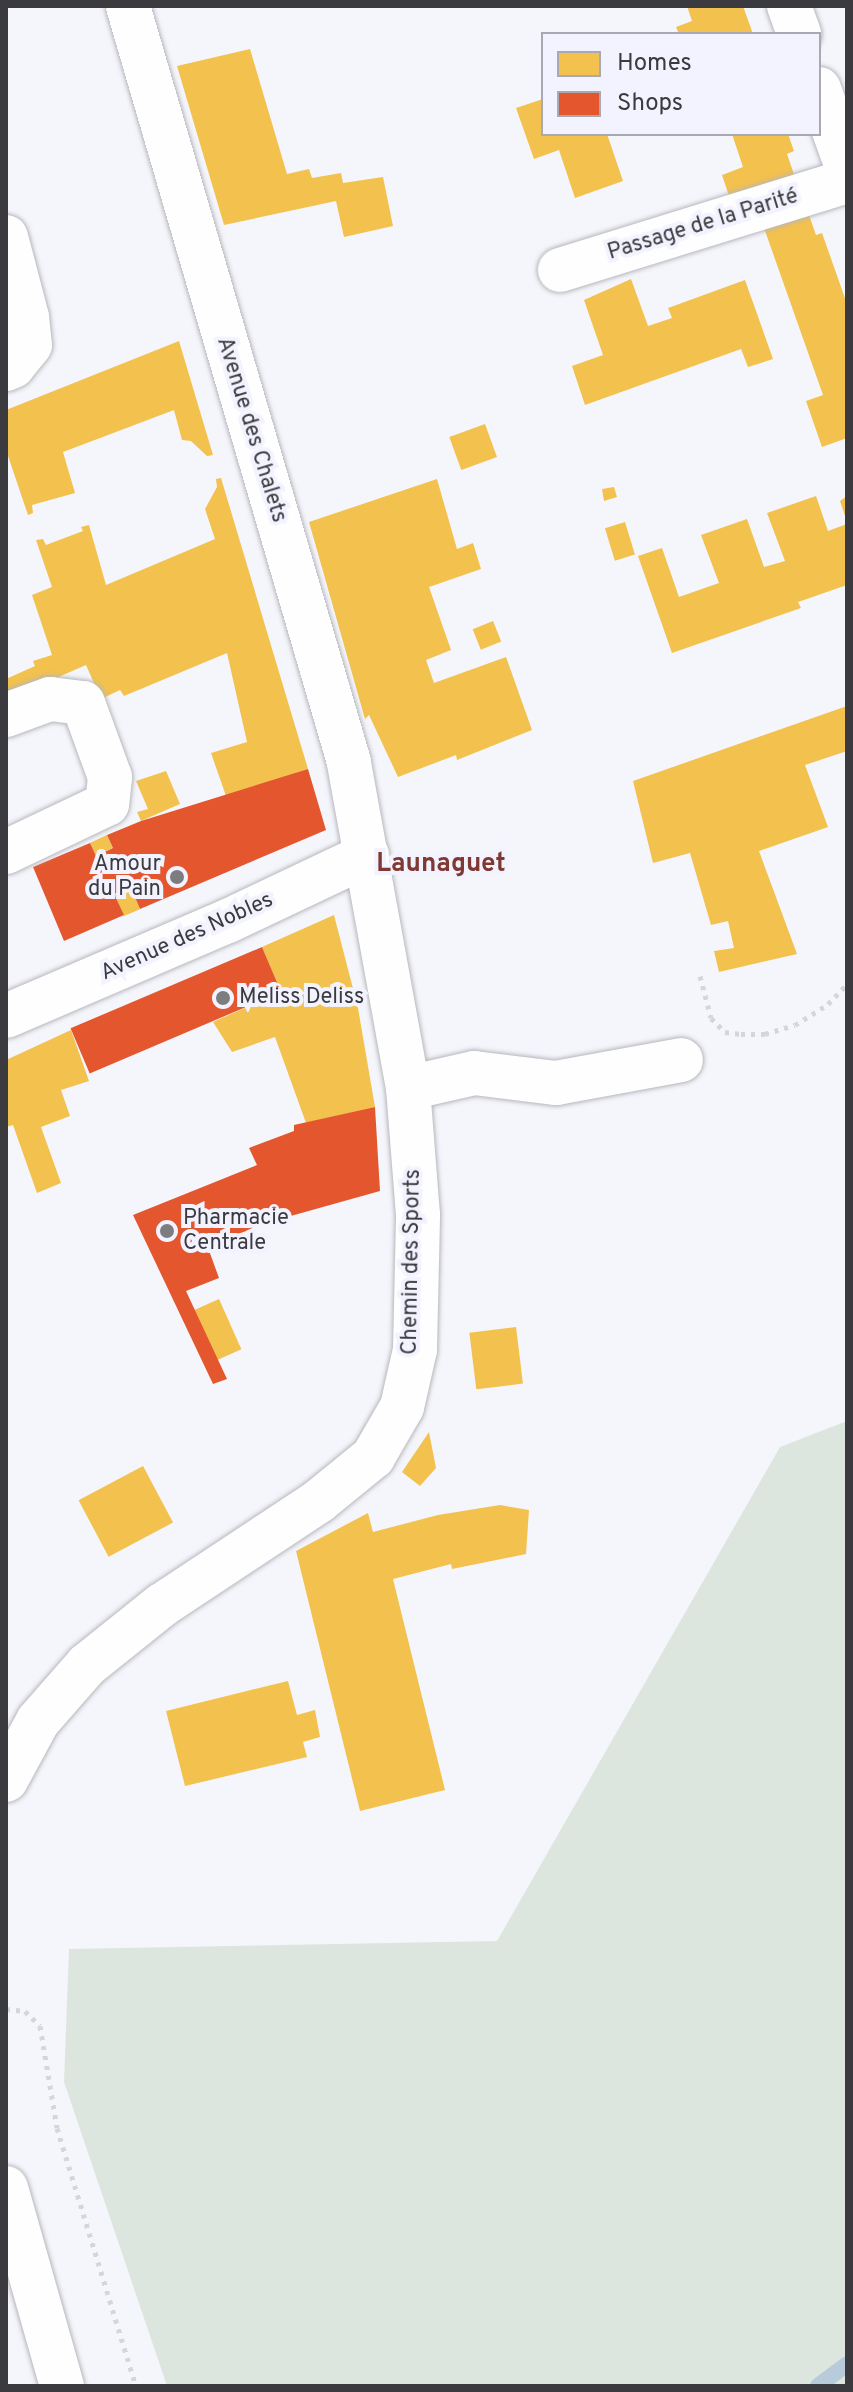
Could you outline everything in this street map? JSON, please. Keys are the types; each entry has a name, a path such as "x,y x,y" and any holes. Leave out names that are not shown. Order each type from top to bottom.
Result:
{"street":[{"name":"Avenue des Chalets","path":"128,6 349,762 367,855"},
{"path":"789,6 798,32"},
{"path":"821,95 847,167"},
{"name":"Passage de la Parité","path":"560,270 847,181"},
{"path":"6,237 27,317 30,345 13,366 6,369"},
{"path":"6,715 50,699 83,703 110,777 107,804 6,852"},
{"name":"Avenue des Nobles","path":"6,1016 228,921 367,855"},
{"name":"Chemin des Sports","path":"6,1780 38,1721 87,1665 162,1605 319,1501 373,1457 402,1407 415,1350 418,1215 408,1088 367,855"},
{"path":"408,1088 474,1073 556,1083 681,1060"},
{"path":"6,2188 62,2386"}],"path":[{"path":"700,976 711,1018 725,1032 741,1034 765,1034 795,1025 828,1004 847,984"},
{"path":"6,2009 25,2011 40,2026 57,2128 136,2386"}],"shaded area":[{"path":"847,1421 847,2386 167,2386 64,2082 69,1949 497,1941 780,1447"}],"building: Homes":[{"path":"687,6 743,6 752,32 678,32 676,27 692,21"},
{"path":"250,49 287,174 309,169 312,178 341,173 343,183 383,177 393,226 344,237 336,201 224,225 177,66"},
{"path":"541,100 541,136 608,136 623,181 575,198 559,150 534,159 516,108"},
{"path":"733,136 789,136 794,151 787,154 795,177 730,199 722,175 743,167"},
{"path":"808,212 816,235 822,233 847,304 847,438 822,447 806,401 823,395 764,228"},
{"path":"631,279 648,326 672,318 668,308 745,280 773,359 748,367 741,349 585,405 572,366 603,355 584,300"},
{"path":"179,341 213,455 207,456 191,441 182,440 174,410 63,452 75,493 32,505 33,513 28,515 6,450 6,410"},
{"path":"485,424 497,457 461,470 449,437"},
{"path":"221,478 308,769 226,796 211,753 247,742 227,653 124,696 120,690 101,699 86,665 6,700 6,679 35,666 33,661 52,655 32,595 52,587 36,540 43,539 46,545 83,531 81,527 89,525 106,585 215,539 205,509 217,487 216,479"},
{"path":"437,479 457,549 473,543 481,569 429,587 451,650 426,660 434,683 506,657 532,730 457,760 456,755 398,777 369,715 365,719 309,522"},
{"path":"614,487 617,497 604,501 602,489"},
{"path":"816,496 828,531 847,524 847,585 798,602 801,608 672,653 638,556 662,548 679,597 719,583 701,535 747,519 764,567 785,561 767,513"},
{"path":"847,496 847,522 840,501"},
{"path":"625,522 635,555 615,561 605,528"},
{"path":"493,621 501,641 481,650 473,629"},
{"path":"847,706 847,751 805,765 828,827 759,851 797,954 719,972 714,951 734,948 728,921 711,925 690,853 653,863 633,781"},
{"path":"166,771 180,804 141,821 137,812 148,809 136,781"},
{"path":"107,835 113,848 96,856 90,843"},
{"path":"131,888 140,909 123,916 114,895"},
{"path":"334,915 358,1008 375,1107 306,1123 275,1037 232,1052 213,1022 281,992 262,947"},
{"path":"71,1030 89,1081 61,1090 70,1116 41,1127 61,1183 37,1193 13,1125 6,1127 6,1060"},
{"path":"219,1299 241,1349 217,1360 194,1310"},
{"path":"516,1327 523,1384 476,1389 469,1333"},
{"path":"429,1432 436,1468 420,1486 402,1472"},
{"path":"143,1466 173,1523 109,1557 79,1500"},
{"path":"500,1505 529,1510 526,1554 452,1569 451,1564 393,1579 445,1790 360,1811 296,1551 368,1513 373,1532 438,1515"},
{"path":"288,1681 297,1715 315,1710 320,1737 303,1742 307,1757 185,1786 166,1711"}],"building: Shops":[{"path":"308,769 326,830 140,909 131,888 114,894 124,915 64,941 33,867 90,843 96,856 113,848 107,835 141,821"},
{"path":"262,947 281,992 90,1073 71,1028"},
{"path":"375,1107 380,1191 280,1219 207,1245 219,1278 186,1291 227,1379 213,1384 133,1215 257,1165 249,1148 294,1131 294,1125"}],"waterway":[{"path":"818,2386 847,2364"}],"place":[{"name":"Amour du Pain","path":"177,877"},
{"name":"Meliss Deliss","path":"223,998"},
{"name":"Pharmacie Centrale","path":"167,1231"}],"district":[{"name":"Launaguet","path":"441,865"}]}
